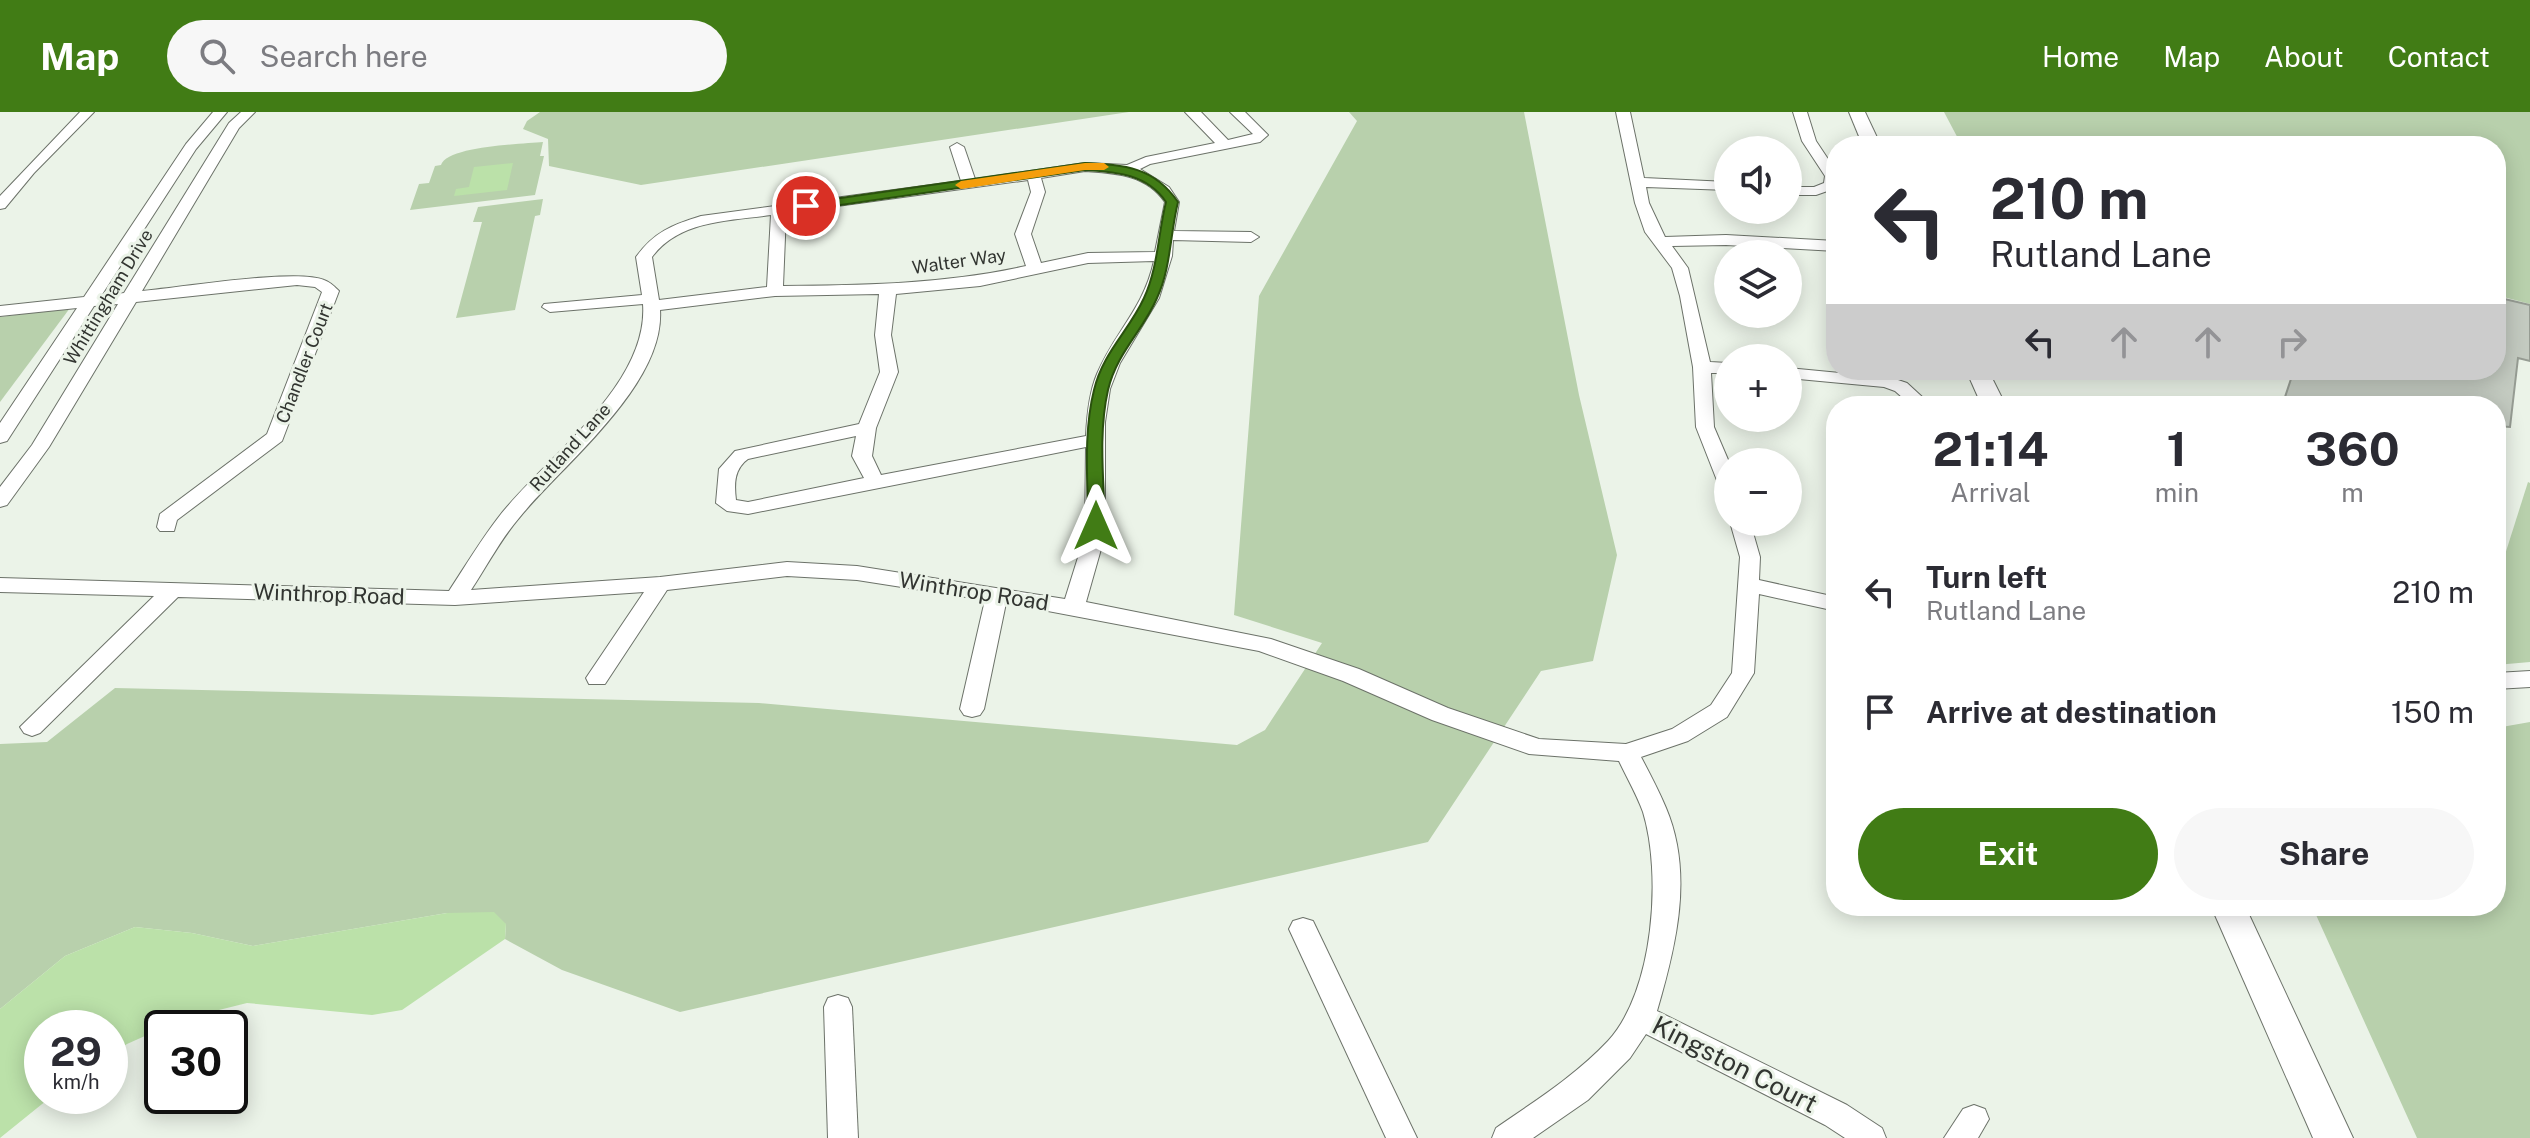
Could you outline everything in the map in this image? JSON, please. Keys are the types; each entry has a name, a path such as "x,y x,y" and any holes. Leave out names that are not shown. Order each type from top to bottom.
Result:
{"street":[{"path":"0,205 29,170 87,112"},
{"name":"Whittingham Drive","path":"0,437 92,302 191,147 220,112"},
{"name":"Whittingham Drive","path":"0,501 40,447 227,138 248,112"},
{"path":"1194,112 1191,113 1225,145"},
{"path":"1129,169 1146,161 1261,135 1237,112"},
{"path":"1623,112 1637,182 1653,232 1680,268 1688,296 1702,367 1705,427 1714,449"},
{"path":"1800,112 1809,141 1826,167"},
{"path":"1857,112 1868,136"},
{"path":"957,147 969,184"},
{"name":"Rutland Lane","path":"455,598 507,519 558,459 596,422 639,366 651,332 644,257 655,242 674,229 706,219 1085,167 1129,169 1164,190 1172,202 1164,235 1164,256 1150,299 1115,352 1101,390 1095,440 1096,526 1091,557 1073,607"},
{"path":"1033,174 1038,192 1023,234 1035,269"},
{"path":"1637,182 1714,185"},
{"path":"1802,191 1826,187"},
{"path":"775,291 779,210"},
{"path":"1164,235 1251,237"},
{"path":"1661,242 1726,240 1826,245"},
{"name":"Walter Way","path":"550,307 775,291 888,289 980,281 1088,258 1164,256"},
{"name":"Chandler Court","path":"0,311 297,280 319,283 331,291 275,437 167,518 167,527"},
{"path":"876,484 862,456 867,428 889,372 883,335 888,289"},
{"path":"1702,367 1714,367"},
{"path":"1802,374 1826,376"},
{"path":"1864,380 1901,387 1911,396"},
{"path":"867,428 742,455 732,461 727,472 726,503 748,508 876,484 1024,450 1095,440"},
{"name":"Winthrop Road","path":"0,585 455,598 660,584 787,569 857,573 1073,607 1263,644 1351,675 1440,714 1538,748 1627,753 1680,735 1719,711 1743,673 1750,585 1750,557 1744,536"},
{"path":"597,678 660,584"},
{"path":"1750,585 1826,602"},
{"path":"32,727 174,589"},
{"path":"972,709 997,594"},
{"path":"2506,680 2530,679"},
{"path":"1507,1138 1577,1090 1620,1049 1641,1017 1662,945 1668,876 1655,811 1627,753"},
{"path":"2233,916 2333,1138"},
{"path":"1303,929 1402,1138"},
{"path":"838,1007 843,1138"},
{"name":"Kingston Court","path":"1641,1017 1836,1115 1871,1138"}],"shaded area":[{"path":"540,112 1129,112 641,185 549,166 548,139 523,129 527,121"},
{"path":"1349,112 1524,112 1579,395 1617,555 1593,661 1541,671 1428,842 680,1012 562,970 505,939 506,924 447,913 253,946 192,933 135,927 65,956 0,1009 0,744 47,742 115,688 759,703 1237,745 1265,730 1322,643 1234,615 1259,296 1357,121"},
{"path":"1944,112 2530,112 2530,304 2506,298 2506,136 1957,136"},
{"path":"543,142 540,156 544,156 535,195 410,210 419,184 429,183 435,166 446,159 486,147"},
{"path":"513,163 507,190 454,196 456,189 469,187 474,167"},
{"path":"543,199 540,215 535,216 515,310 456,318 482,222 473,222 478,207"},
{"path":"70,308 0,402 0,317"},
{"path":"2528,482 2530,662 2506,664 2506,551"},
{"path":"2530,722 2530,1138 2417,1138 2317,916 2506,916 2506,726"},
{"path":"494,912 506,924 505,939 402,1010 372,1015 247,1003 219,1010 144,1010 144,1036 128,1044 128,1010 24,1010 24,1114 30,1114 0,1138 0,1009 65,956 135,927 192,933 253,946 447,913"}],"building":[{"path":"2506,299 2530,305 2530,361 2518,358 2510,427 2506,427 2506,396 2285,396 2291,380 2506,380"}],"slow traffic":[{"path":"961,185 1104,167"}],"route":[{"path":"806,206 1085,167 1129,169 1164,190 1172,202 1164,235 1164,256 1150,299 1115,352 1101,390 1095,440 1096,526"}]}
